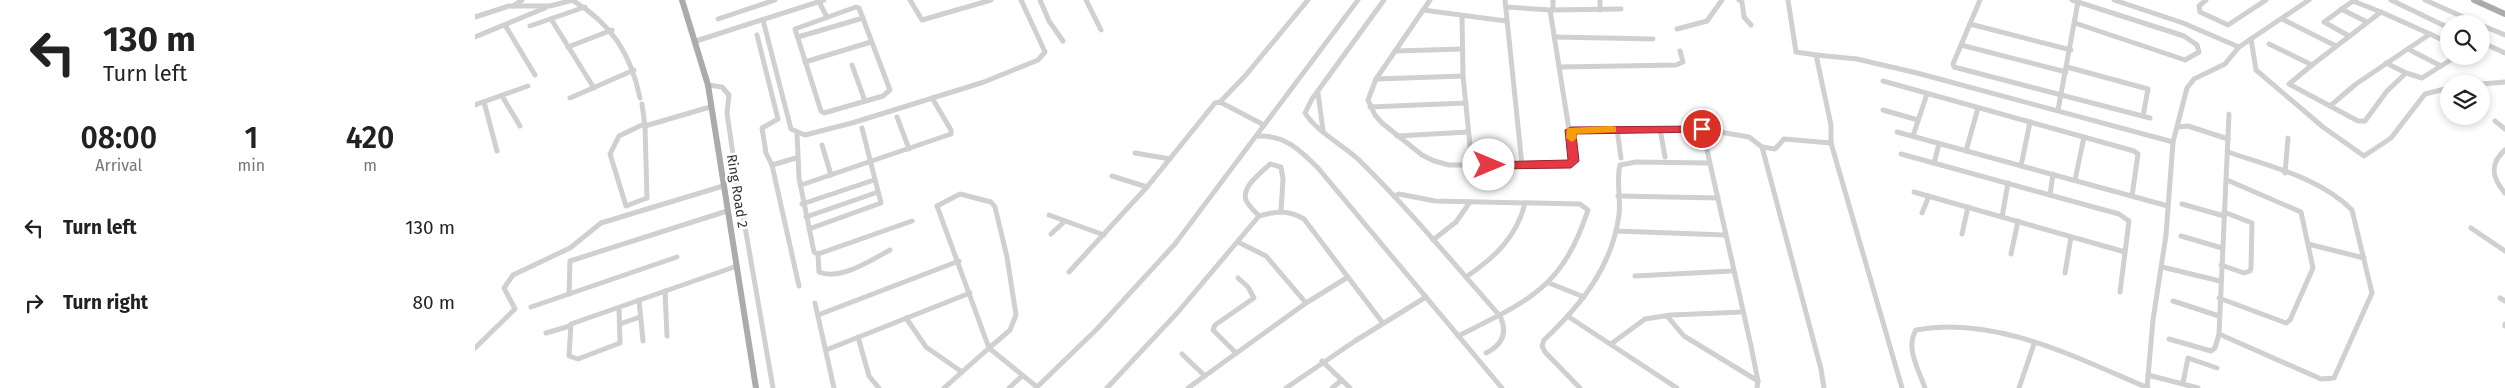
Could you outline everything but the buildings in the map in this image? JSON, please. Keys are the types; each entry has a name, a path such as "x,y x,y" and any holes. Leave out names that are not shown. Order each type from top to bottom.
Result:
{"main road":[{"name":"Ring Road 2","path":"682,0 696,41 707,85 756,388"},
{"path":"2474,0 2483,2 2505,14"}],"street":[{"path":"513,6 522,0"},
{"path":"475,37 550,6 573,0 585,7 617,35 633,70 640,98"},
{"path":"718,19 775,0"},
{"path":"910,0 922,20 991,0"},
{"path":"763,20 791,129 805,135 983,82 1032,63 1044,55 1045,52 1021,0"},
{"path":"1040,0 1052,26 1063,41"},
{"path":"1086,0 1101,30"},
{"path":"1069,272 1147,187 1213,105 1235,89 1282,29 1308,0"},
{"path":"944,388 989,348 1009,330 1016,315 1004,244 995,207 991,202 960,194 939,204 937,206 959,261 989,348 1036,388 1097,329 1175,244 1359,0"},
{"path":"1384,0 1312,99 1305,113 1311,123 1323,130 1358,159 1394,196 1500,316 1505,324 1504,335 1498,348 1486,354"},
{"path":"1430,0 1376,79 1369,100 1379,119 1396,136 1422,155 1449,165 1472,166 1571,164 1574,161 1571,130 1551,10 1553,0"},
{"path":"1505,0 1523,165"},
{"path":"1599,0 1600,10"},
{"path":"1677,29 1707,21 1722,0"},
{"path":"1739,0 1742,2 1743,17 1751,25"},
{"path":"1788,0 1796,52 1798,54 1857,59 2058,110 2173,142"},
{"path":"1981,0 1953,64 1957,68 2150,118"},
{"path":"2072,0 2184,36 2197,45 2199,52 2190,60 2185,60 2075,23"},
{"path":"2114,0 2138,5 2239,47"},
{"path":"2206,0 2199,6 2199,12 2228,25 2266,0"},
{"path":"1925,388 1910,339 1916,330 1924,327 1977,328 2006,334 2148,388 2173,142 2179,127 2187,88 2193,79 2225,64 2239,47 2309,0"},
{"path":"2349,36 2324,22 2355,0 2440,38"},
{"path":"2391,0 2440,24"},
{"path":"2425,0 2459,15"},
{"path":"696,41 763,20 809,2 822,1 827,17"},
{"path":"2058,110 2071,50 2078,2"},
{"path":"475,17 513,6 550,6"},
{"path":"530,26 585,7"},
{"path":"856,7 859,8 863,18 890,90 883,96 829,112 821,111 795,29 856,7"},
{"path":"1506,7 1551,10 1621,9"},
{"path":"2341,9 2367,22"},
{"path":"1423,10 1506,21"},
{"path":"2381,12 2289,84 2358,121 2364,122 2368,114 2379,105 2387,91 2406,73"},
{"path":"1462,16 1463,76 1472,166"},
{"path":"798,37 863,18"},
{"path":"2282,18 2337,46"},
{"path":"551,19 593,88"},
{"path":"1970,24 2071,50"},
{"path":"505,25 535,75"},
{"path":"2490,28 2505,35"},
{"path":"568,47 612,30"},
{"path":"2329,106 2356,84 2430,34"},
{"path":"757,35 778,119 762,128 766,153 773,164 799,286"},
{"path":"1555,37 1653,39"},
{"path":"2251,39 2256,70 2323,127 2364,156 2391,138 2425,94 2440,90"},
{"path":"805,62 871,42"},
{"path":"2269,44 2312,65"},
{"path":"1961,45 2149,89 2143,116"},
{"path":"2490,46 2505,52"},
{"path":"2408,49 2441,66"},
{"path":"1395,50 1462,50"},
{"path":"1560,67 1676,66 1683,62 1679,51"},
{"path":"1816,55 1831,125 1831,143 1902,388"},
{"path":"2386,63 2406,73 2422,78 2441,66"},
{"path":"852,65 865,101"},
{"path":"570,98 633,70"},
{"path":"1376,79 1463,76"},
{"path":"1883,82 2137,153 2132,196"},
{"path":"2490,83 2505,82"},
{"path":"707,85 722,87 727,91 730,98 727,110 736,158 736,175 773,388"},
{"path":"475,105 528,86"},
{"path":"1318,93 1323,130"},
{"path":"1913,136 1927,94"},
{"path":"503,96 521,126"},
{"path":"801,185 909,149 952,132 932,98"},
{"path":"484,102 497,151"},
{"path":"1219,102 1264,125"},
{"path":"1371,107 1466,103"},
{"path":"642,104 645,125 647,198 636,204 626,206 610,154 619,136 645,125 711,107"},
{"path":"1966,151 1978,108"},
{"path":"1883,110 1918,120"},
{"path":"2169,339 2211,351 2215,348 2219,334 2219,298 2227,180 2229,114"},
{"path":"897,117 909,149"},
{"path":"2495,121 2505,129"},
{"path":"2021,166 2030,122"},
{"path":"2179,127 2188,126 2228,139"},
{"path":"809,229 881,203 869,162 867,143 862,128"},
{"path":"1617,129 1621,158"},
{"path":"1661,129 1665,157"},
{"path":"1571,130 1702,129 1741,135 1755,140 1761,147 1821,369 1824,388"},
{"path":"1396,136 1468,132"},
{"path":"1897,132 2168,206"},
{"path":"797,133 796,158 802,204 814,252 818,254 819,272 828,276 863,264 890,250"},
{"path":"1258,136 1279,136 1305,156 1502,388"},
{"path":"2075,180 2084,137"},
{"path":"2285,173 2288,138"},
{"path":"1761,147 1775,149 1779,142 1784,139 1831,143"},
{"path":"1705,141 1757,385"},
{"path":"1934,163 1939,144"},
{"path":"821,145 831,175"},
{"path":"2505,150 2493,161 2492,168 2495,181 2505,193"},
{"path":"2219,334 2321,379 2330,380 2335,378 2372,293 2352,210 2345,201 2285,173 2228,152"},
{"path":"1135,153 1170,159"},
{"path":"1901,154 2050,194 2126,218 2129,222 2121,292"},
{"path":"773,164 796,158"},
{"path":"1580,388 1545,352 1542,346 1544,340 1569,317 1606,267 1619,216 1620,165 1626,163 1709,163"},
{"path":"1259,216 1246,201 1245,195 1251,182 1270,164 1281,167 1283,180 1281,211"},
{"path":"2050,194 2053,174"},
{"path":"1111,176 1147,187"},
{"path":"802,204 874,180"},
{"path":"2219,298 2286,323 2290,320 2312,274 2313,268 2299,210 2227,180"},
{"path":"2002,217 2008,183"},
{"path":"475,348 515,309 504,288 513,275 570,248 601,223 723,186"},
{"path":"806,217 878,192"},
{"path":"1913,192 2125,252"},
{"path":"1394,196 1399,194 1435,201 1580,204 1589,210 1582,234 1549,283 1530,299 1458,336"},
{"path":"1618,196 1718,198"},
{"path":"1923,213 1929,196"},
{"path":"1433,240 1457,222 1470,202"},
{"path":"1466,276 1487,264 1507,243 1521,220 1525,202"},
{"path":"2182,204 2252,223 2250,271 2244,273 2221,265"},
{"path":"1962,234 1968,207"},
{"path":"569,294 570,261 646,235 727,211"},
{"path":"1107,388 1178,312 1259,216 1281,211 1292,213 1304,219 1383,322"},
{"path":"1049,215 1104,235"},
{"path":"818,254 912,221"},
{"path":"1051,234 1065,221"},
{"path":"2011,254 2018,221"},
{"path":"2471,228 2505,251"},
{"path":"1616,231 1725,234"},
{"path":"2065,273 2071,236"},
{"path":"2181,236 2222,248"},
{"path":"1238,242 1266,256 1306,303"},
{"path":"2308,244 2364,258"},
{"path":"531,307 677,257"},
{"path":"817,314 959,261"},
{"path":"546,333 737,266"},
{"path":"2161,267 2220,281"},
{"path":"1635,276 1732,270"},
{"path":"1193,387 1235,353 1306,303 1348,277"},
{"path":"1235,353 1213,330 1215,325 1254,298 1248,287 1238,278"},
{"path":"1549,283 1584,297"},
{"path":"665,291 667,336"},
{"path":"826,350 970,294"},
{"path":"1286,388 1322,361 1383,322 1426,298"},
{"path":"639,300 643,341"},
{"path":"2173,301 2219,316"},
{"path":"815,302 834,388"},
{"path":"570,326 569,356 578,359 620,343 619,308"},
{"path":"1611,344 1645,319 1742,312"},
{"path":"1667,316 1685,336 1757,385"},
{"path":"620,324 640,317"},
{"path":"1569,317 1677,388"},
{"path":"906,318 926,347 962,372"},
{"path":"858,337 869,376 879,388"},
{"path":"2019,388 2034,344"},
{"path":"1182,354 1205,376"},
{"path":"2183,383 2188,358 2217,368"},
{"path":"1322,361 1350,388"},
{"path":"2148,375 2198,388"},
{"path":"1009,388 1022,376"},
{"path":"1332,388 1342,380"}],"slow traffic":[{"path":"1572,138 1571,130 1612,129"}],"route":[{"path":"1489,165 1571,164 1574,161 1571,130 1702,129"}]}
